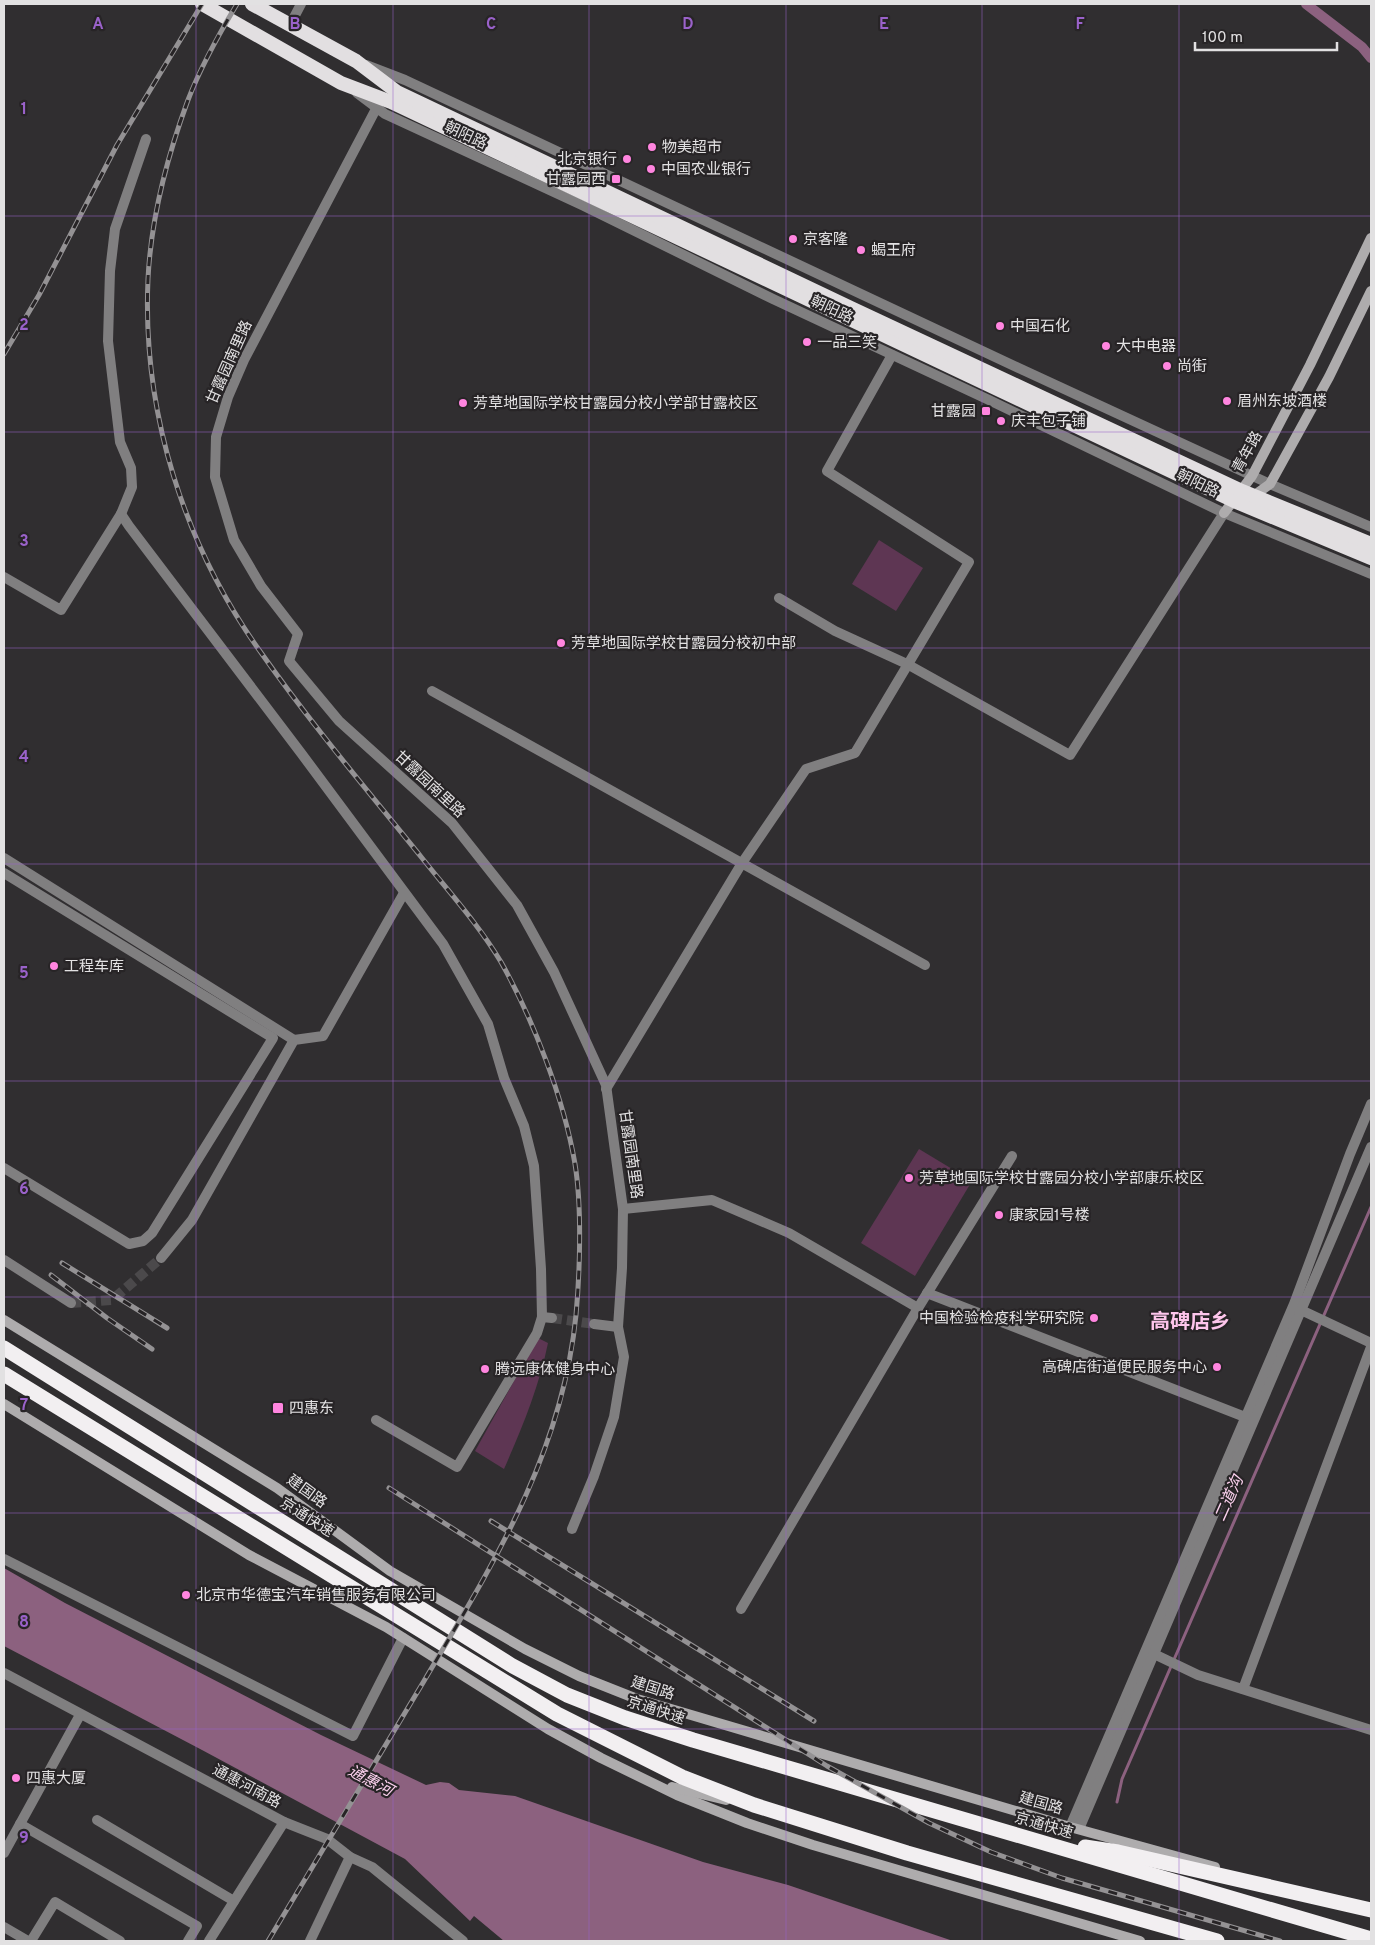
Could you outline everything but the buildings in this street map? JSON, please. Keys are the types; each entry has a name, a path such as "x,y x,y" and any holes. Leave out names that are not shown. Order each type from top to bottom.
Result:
{"highway":[{"name":"朝阳路","path":"202,4 342,83 391,102 512,160 842,304 1371,558"},
{"name":"朝阳路","path":"252,4 356,61 397,92 512,160"},
{"name":"朝阳路","path":"1243,498 1371,544"},
{"name":"京通快速","path":"4,1348 512,1665 567,1695 625,1718 693,1740 1371,1939"},
{"path":"4,1374 557,1714 682,1777 754,1805 907,1853 1217,1941"},
{"path":"1027,1838 1118,1852 1371,1910"},
{"path":"1131,1916 1191,1941"}],"main road":[{"name":"青年路","path":"1243,498 1252,476 1310,365 1371,238"},
{"name":"青年路","path":"1224,513 1243,498 1270,484 1329,377 1371,291"},
{"name":"建国路","path":"4,1320 278,1488 390,1571 525,1649 578,1676 646,1702 1074,1828 1371,1910"},
{"path":"4,1404 249,1555 386,1627 548,1728 601,1758 677,1795 747,1823 813,1845 1140,1941"},
{"path":"649,1781 719,1799 754,1805"}],"street":[{"path":"290,25 300,4"},
{"name":"朝阳路","path":"356,61 405,80 1252,476 1371,526"},
{"name":"朝阳路","path":"342,83 385,114 512,160 584,206 892,355 1224,513 1371,574"},
{"name":"甘露园南里路","path":"377,107 276,297 231,389 216,437 215,477 234,540 261,586 298,634 290,661 339,721 452,823 517,905 554,972 606,1089 623,1209 618,1327 624,1357 614,1417 594,1476 572,1529"},
{"path":"512,160 524,136"},
{"path":"4,577 61,610 121,514 132,487 131,468 120,442 108,341 110,272 115,229 146,139"},
{"path":"606,1089 742,863 806,769 854,753 968,562 827,471 892,355"},
{"path":"779,598 835,631 907,664 1070,755 1224,513"},
{"path":"121,514 134,534 302,753 443,944 488,1024 504,1078 524,1126 534,1166 541,1269 547,1317 457,1467 376,1420"},
{"path":"432,691 925,965"},
{"path":"4,858 294,1040 323,1036 404,893"},
{"path":"4,873 272,1038 152,1233 143,1241 129,1244 4,1168"},
{"path":"161,1258 192,1220 294,1040"},
{"path":"1074,1828 1294,1304 1350,1154 1371,1104"},
{"path":"1074,1828 1154,1654 1303,1311 1371,1147"},
{"path":"741,1609 918,1308 1012,1156"},
{"path":"623,1209 712,1200 789,1233 918,1308"},
{"path":"4,1260 71,1303"},
{"path":"927,1294 1245,1418"},
{"path":"1303,1311 1371,1343"},
{"path":"594,1324 618,1327"},
{"path":"1243,1689 1371,1347"},
{"path":"4,1559 353,1736 403,1638"},
{"path":"1154,1654 1186,1671 1371,1730"},
{"name":"通惠河南路","path":"4,1673 284,1822 327,1839 350,1857 372,1867 463,1941"},
{"path":"4,1853 80,1715"},
{"path":"97,1820 234,1901"},
{"path":"208,1941 284,1822"},
{"path":"20,1824 197,1926 188,1941"},
{"path":"310,1941 350,1857"},
{"path":"4,1927 29,1941 55,1902 120,1941"}],"shaded area":[{"path":"879,540 923,568 896,611 852,584"},
{"path":"919,1149 972,1181 915,1276 861,1243"},
{"path":"538,1338 548,1343 540,1375 504,1469 475,1451"}],"water":[{"name":"通惠河","path":"4,1568 65,1603 321,1735 426,1785 440,1782 449,1783 459,1790 515,1796 703,1862 788,1885 953,1941 504,1941 474,1916 470,1921 405,1859 4,1646"}],"waterway":[{"name":"二道沟","path":"1306,4 1362,47 1371,58"},
{"name":"二道沟","path":"1117,1802 1122,1779 1371,1207"}],"tunnel":[{"path":"71,1303 112,1300 161,1258"},
{"path":"552,1318 594,1324"}],"railway":[{"path":"4,354 39,295 117,145 202,4"},
{"path":"237,4 211,50 188,100 173,143 161,188 153,233 148,279 148,329 152,379 161,428 173,476 190,523 210,569 234,612 262,654 320,732 473,922 501,962 536,1034 563,1113 575,1164 579,1219 576,1315 568,1366 556,1415 521,1507 499,1551 450,1637 268,1941"},
{"path":"62,1263 167,1328"},
{"path":"51,1275 107,1318 152,1349"},
{"path":"389,1488 827,1766 929,1823 991,1852 1062,1878 1280,1941"},
{"path":"491,1521 814,1721"}],"place":[{"name":"物美超市","path":"652,147"},
{"name":"北京银行","path":"627,159"},
{"name":"中国农业银行","path":"651,169"},
{"name":"甘露园西","path":"616,179"},
{"name":"京客隆","path":"793,239"},
{"name":"蝎王府","path":"861,250"},
{"name":"中国石化","path":"1000,326"},
{"name":"一品三笑","path":"807,342"},
{"name":"大中电器","path":"1106,346"},
{"name":"尚街","path":"1167,366"},
{"name":"眉州东坡酒楼","path":"1227,401"},
{"name":"芳草地国际学校甘露园分校小学部甘露校区","path":"463,403"},
{"name":"甘露园","path":"986,411"},
{"name":"庆丰包子铺","path":"1001,421"},
{"name":"芳草地国际学校甘露园分校初中部","path":"561,643"},
{"name":"工程车库","path":"54,966"},
{"name":"芳草地国际学校甘露园分校小学部康乐校区","path":"909,1178"},
{"name":"康家园1号楼","path":"999,1215"},
{"name":"中国检验检疫科学研究院","path":"1094,1318"},
{"name":"高碑店街道便民服务中心","path":"1217,1367"},
{"name":"腾远康体健身中心","path":"485,1369"},
{"name":"四惠东","path":"278,1408"},
{"name":"北京市华德宝汽车销售服务有限公司","path":"186,1595"},
{"name":"四惠大厦","path":"16,1778"}],"district":[{"name":"高碑店乡","path":"1190,1321"}]}
